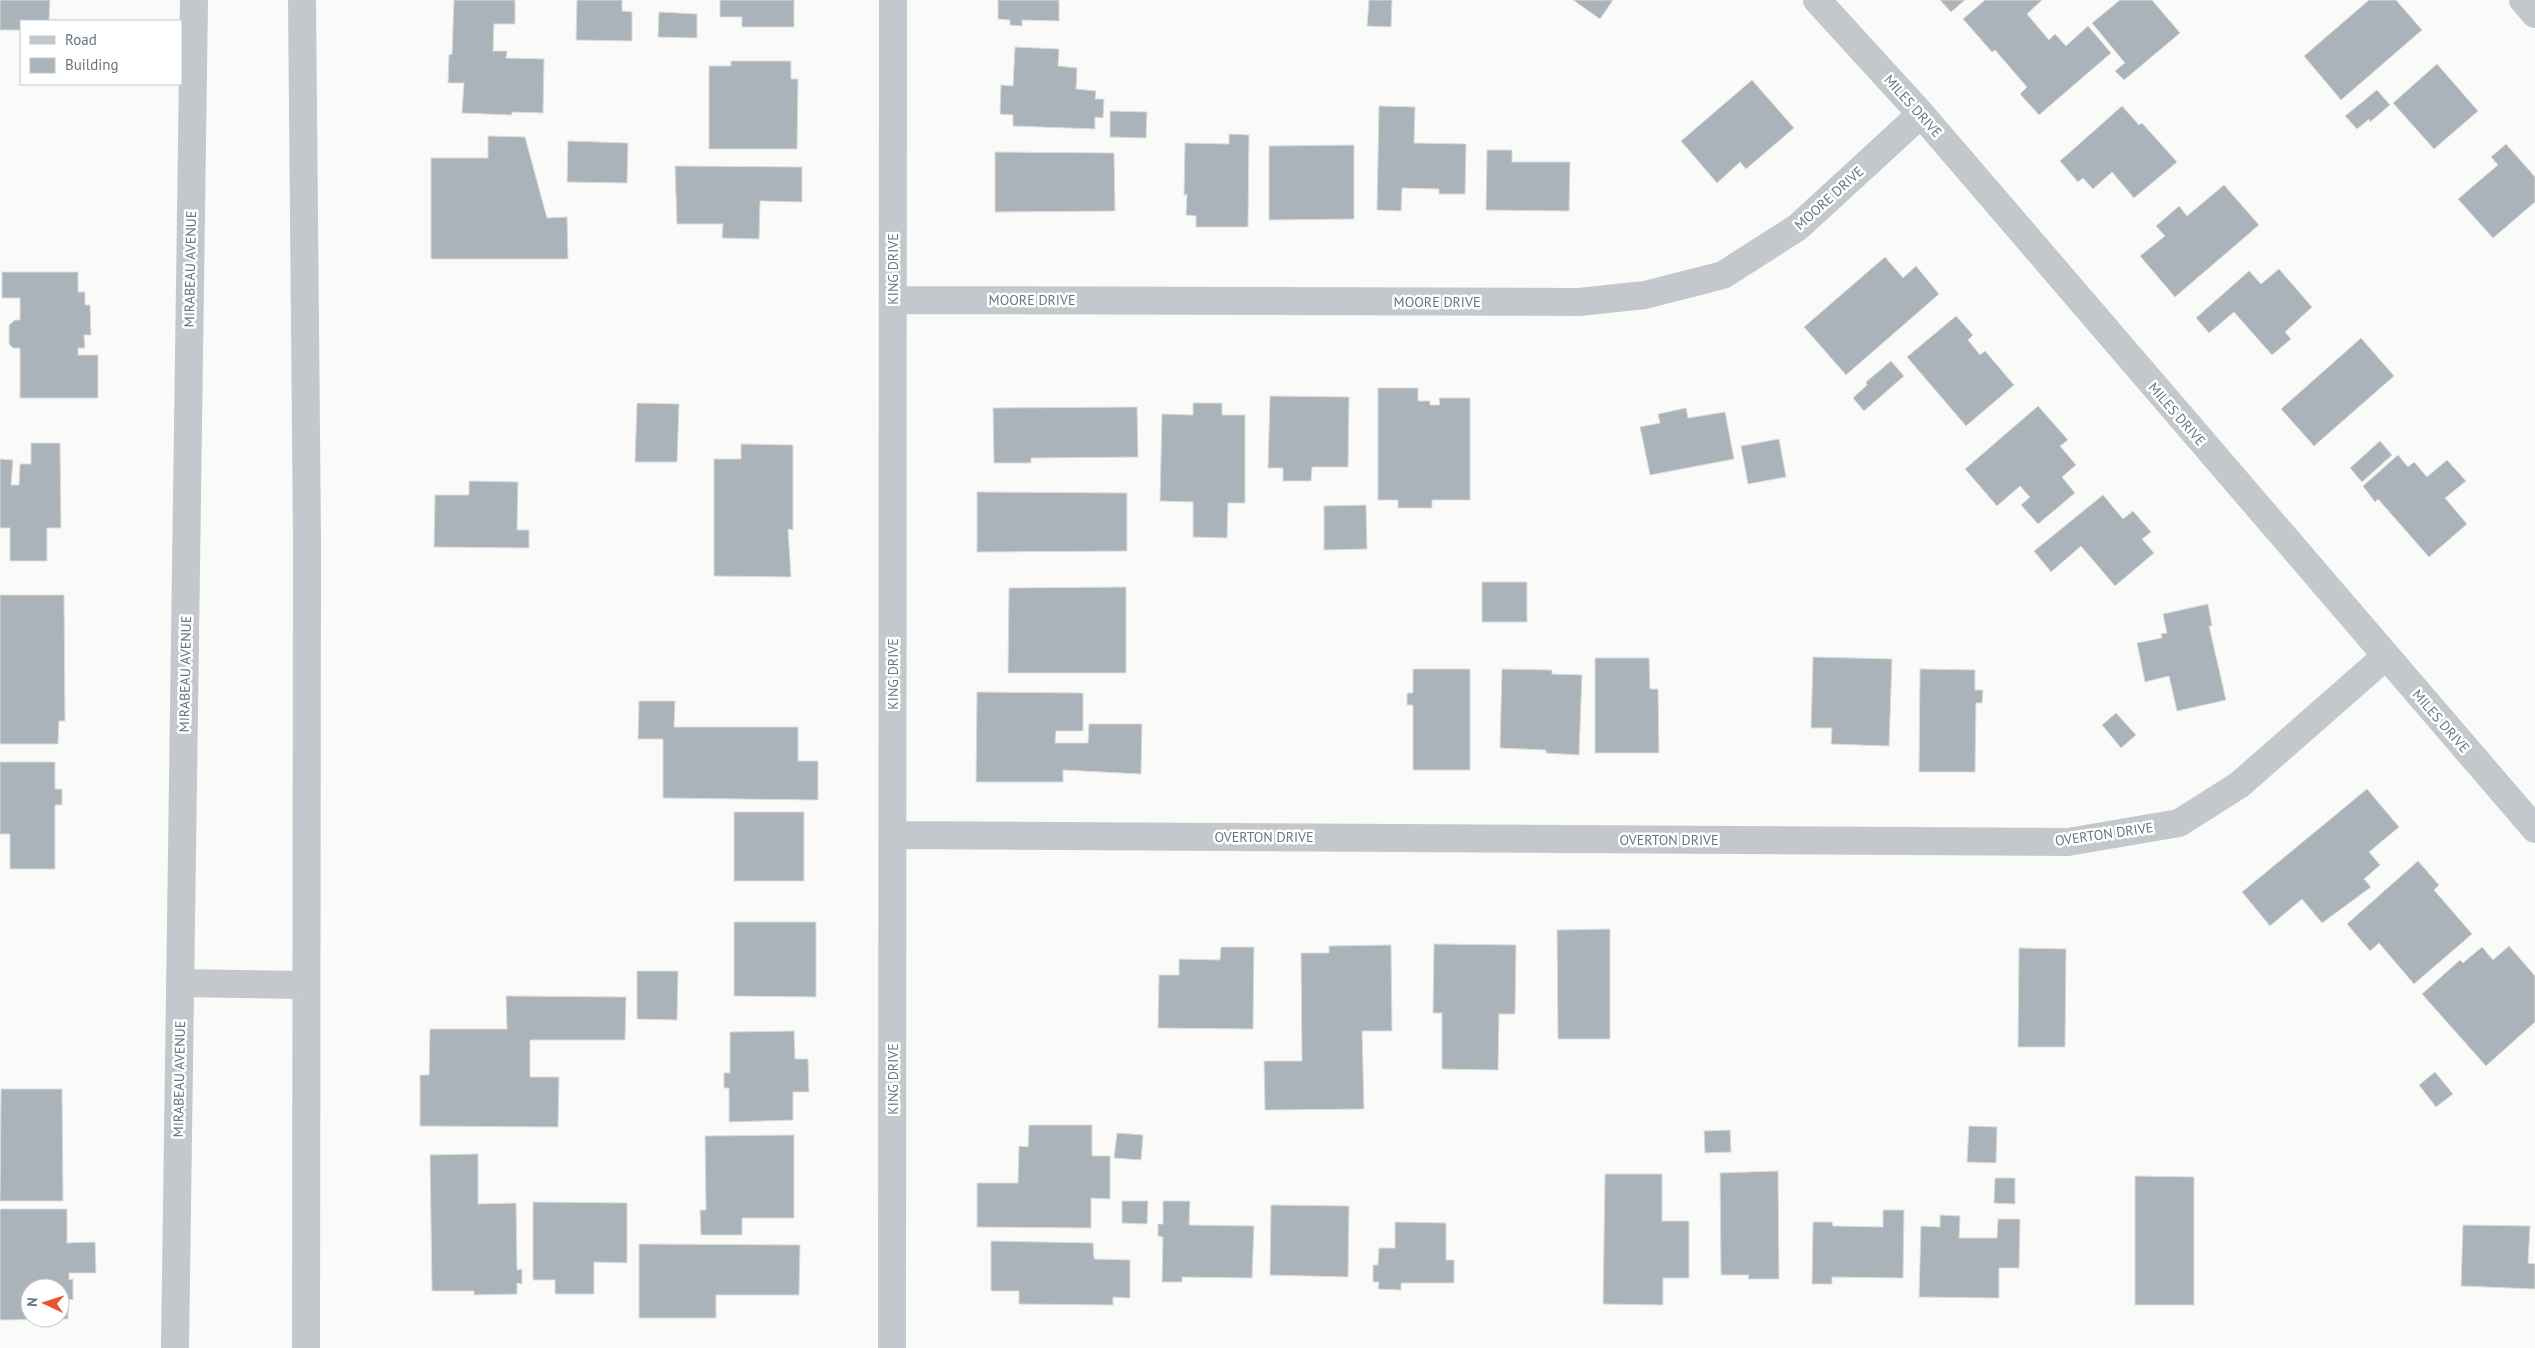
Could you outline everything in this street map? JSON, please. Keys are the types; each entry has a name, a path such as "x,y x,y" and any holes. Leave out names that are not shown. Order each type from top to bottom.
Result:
{"street":[{"name":"MIRABEAU AVENUE","path":"175,1348 194,0"},
{"path":"302,0 307,542 306,1348"},
{"name":"KING DRIVE","path":"892,1348 893,0"},
{"name":"MILES DRIVE","path":"1817,0 1921,114 2385,657 2535,829"},
{"path":"2522,0 2535,14"},
{"name":"MOORE DRIVE","path":"893,300 1579,302 1645,295 1723,275 1789,232 1921,114"},
{"name":"OVERTON DRIVE","path":"893,835 2068,842 2179,823 2239,785 2385,657"},
{"path":"180,983 306,984"}],"building":[{"path":"0,0 50,0 49,20 20,20 20,30 0,30"},
{"path":"454,0 515,0 515,24 494,24 493,51 507,51 506,58 544,59 543,113 512,112 512,115 462,113 464,83 448,83 449,55 452,54"},
{"path":"577,0 622,0 622,11 632,12 632,41 576,40"},
{"path":"720,0 794,0 794,27 742,27 742,17 720,17"},
{"path":"998,0 1059,0 1059,21 1022,20 1022,26 1010,25 1010,20 998,19"},
{"path":"1369,0 1392,0 1391,27 1367,26"},
{"path":"1573,0 1613,0 1600,19"},
{"path":"1940,0 1965,0 1951,12"},
{"path":"1985,0 2042,0 2027,14 2049,40 2055,34 2066,46 2088,26 2111,53 2039,115 2020,94 2027,87 1995,50 1992,52 1963,19"},
{"path":"2120,0 2152,0 2180,33 2124,80 2115,71 2125,63 2092,23"},
{"path":"2369,0 2396,0 2422,30 2341,100 2304,56"},
{"path":"659,12 697,14 697,38 658,37"},
{"path":"1015,47 1059,49 1058,66 1077,68 1076,89 1096,91 1095,99 1104,99 1103,118 1095,117 1095,129 1013,126 1013,115 1000,114 1001,85 1013,86"},
{"path":"731,61 791,61 791,79 798,79 797,149 709,149 709,66 731,66"},
{"path":"2437,64 2478,111 2434,149 2393,103"},
{"path":"1752,80 1794,128 1746,169 1740,162 1717,183 1681,141"},
{"path":"2377,90 2390,105 2370,122 2369,119 2357,129 2345,116"},
{"path":"1379,106 1415,107 1414,143 1466,144 1465,194 1439,194 1439,189 1402,188 1401,211 1377,210"},
{"path":"2122,106 2139,125 2142,123 2177,162 2134,198 2112,172 2093,189 2083,178 2078,182 2060,161"},
{"path":"1110,111 1147,112 1146,138 1110,137"},
{"path":"1229,134 1249,135 1248,227 1196,227 1196,216 1186,215 1187,194 1184,195 1185,143 1229,144"},
{"path":"488,136 525,137 547,218 567,217 568,259 431,259 431,158 488,158"},
{"path":"568,141 628,143 627,183 567,182"},
{"path":"2506,144 2535,177 2535,202 2493,238 2458,199 2498,165 2491,157"},
{"path":"1354,145 1354,219 1269,220 1269,146"},
{"path":"1487,150 1512,150 1512,162 1570,162 1569,211 1486,210"},
{"path":"995,152 1114,153 1115,211 995,212"},
{"path":"675,166 802,167 802,202 760,201 759,239 722,238 723,224 677,224"},
{"path":"2224,185 2259,225 2175,297 2140,256 2165,236 2156,226 2179,206 2187,216"},
{"path":"1885,257 1903,278 1916,266 1939,294 1846,375 1804,327"},
{"path":"2279,269 2312,307 2285,332 2291,339 2272,355 2234,312 2209,333 2196,318 2249,271 2261,284"},
{"path":"2,272 78,272 78,292 85,292 85,305 90,305 91,335 84,335 85,348 78,348 78,355 98,355 98,398 20,398 20,348 13,348 9,344 9,325 15,320 20,320 20,298 2,298"},
{"path":"1956,316 1973,335 1968,340 1980,355 1985,351 2014,385 1966,426 1907,357"},
{"path":"2361,338 2394,376 2314,446 2281,409"},
{"path":"1891,361 1904,376 1864,411 1853,398 1867,385 1866,382"},
{"path":"1378,388 1418,388 1418,401 1430,401 1430,405 1440,405 1439,398 1470,398 1470,500 1432,500 1432,508 1398,508 1398,500 1378,500"},
{"path":"1270,396 1349,397 1348,467 1312,467 1311,481 1283,481 1283,468 1268,468"},
{"path":"637,403 679,404 677,462 635,462"},
{"path":"1193,403 1222,403 1222,415 1245,415 1245,503 1228,503 1227,538 1193,537 1193,502 1160,501 1162,414 1193,415"},
{"path":"2038,406 2068,440 2060,446 2076,465 2062,477 2075,493 2038,524 2021,505 2030,497 2020,486 1997,506 1965,469"},
{"path":"1137,407 1138,457 1031,458 1031,463 994,463 993,408"},
{"path":"1686,408 1688,418 1725,412 1734,459 1650,475 1640,427 1660,423 1658,414"},
{"path":"1779,439 1786,477 1748,484 1741,446"},
{"path":"2380,441 2392,455 2362,482 2350,468"},
{"path":"31,443 60,443 61,528 47,528 47,561 10,561 10,528 0,528 0,459 13,460 11,485 19,485 20,464 31,464"},
{"path":"741,444 793,445 793,530 788,529 791,577 714,576 714,459 741,459"},
{"path":"2398,455 2408,467 2414,462 2427,477 2447,460 2466,481 2445,498 2467,524 2429,557 2378,499 2375,502 2363,486"},
{"path":"469,481 518,482 517,530 529,530 529,548 434,547 435,495 469,495"},
{"path":"977,492 1127,493 1127,551 977,552"},
{"path":"2103,495 2123,519 2133,511 2151,532 2142,539 2154,553 2115,586 2081,546 2051,572 2034,551"},
{"path":"1366,505 1367,549 1324,550 1324,506"},
{"path":"1482,582 1527,582 1527,622 1482,622"},
{"path":"1126,587 1126,673 1008,673 1009,588"},
{"path":"0,595 64,595 65,721 59,721 58,744 0,744"},
{"path":"2208,604 2212,626 2209,626 2226,700 2177,711 2169,676 2145,682 2137,643 2162,638 2161,634 2167,633 2163,614"},
{"path":"1813,657 1892,659 1889,746 1831,744 1832,728 1811,728"},
{"path":"1595,658 1649,658 1650,689 1658,689 1659,753 1595,753"},
{"path":"1413,669 1470,669 1470,770 1413,770 1413,705 1407,705 1407,693 1413,693"},
{"path":"1502,669 1552,670 1552,674 1582,675 1579,755 1546,753 1546,750 1500,748"},
{"path":"1920,669 1975,670 1975,690 1983,690 1982,703 1976,703 1975,772 1919,772"},
{"path":"977,692 1083,693 1083,731 1056,731 1055,743 1088,743 1089,724 1142,724 1141,774 1063,770 1063,782 976,782"},
{"path":"639,701 675,701 674,727 798,727 798,761 818,761 818,800 663,798 663,739 638,739"},
{"path":"2116,713 2136,735 2121,748 2102,725"},
{"path":"0,762 55,762 55,789 62,789 62,805 55,805 55,869 10,869 10,834 0,834"},
{"path":"2367,789 2399,827 2369,852 2380,865 2364,879 2371,887 2322,923 2302,899 2270,926 2242,892"},
{"path":"734,812 804,812 804,881 734,881"},
{"path":"2418,861 2439,885 2434,890 2472,934 2414,984 2379,943 2370,951 2347,924"},
{"path":"734,922 816,922 816,997 734,996"},
{"path":"1610,929 1610,1039 1558,1039 1557,930"},
{"path":"1434,944 1516,945 1515,1014 1499,1014 1498,1070 1442,1069 1442,1013 1433,1013"},
{"path":"1391,945 1392,1031 1362,1031 1364,1109 1265,1110 1264,1061 1302,1061 1301,953 1329,953 1329,946"},
{"path":"2509,946 2535,976 2535,1022 2486,1066 2422,994 2460,960 2463,963 2482,947 2493,960"},
{"path":"1221,947 1254,947 1253,1029 1158,1028 1159,975 1179,975 1179,959 1220,960"},
{"path":"2019,948 2066,949 2065,1047 2018,1047"},
{"path":"637,971 678,971 677,1020 637,1019"},
{"path":"506,996 626,997 625,1040 530,1040 530,1077 559,1077 558,1127 420,1126 420,1075 429,1075 430,1029 507,1029"},
{"path":"794,1031 795,1059 808,1059 809,1092 793,1092 793,1120 729,1122 729,1088 724,1088 724,1073 730,1073 730,1032"},
{"path":"2435,1072 2453,1094 2436,1107 2419,1085"},
{"path":"1,1089 62,1089 63,1201 0,1201"},
{"path":"1029,1125 1092,1125 1092,1156 1110,1156 1110,1199 1091,1198 1091,1228 977,1227 977,1183 1018,1183 1019,1146 1028,1147"},
{"path":"1969,1126 1997,1127 1996,1163 1967,1162"},
{"path":"1730,1130 1731,1152 1705,1153 1704,1131"},
{"path":"1117,1133 1143,1135 1141,1160 1114,1158"},
{"path":"794,1135 794,1218 742,1218 742,1235 701,1235 700,1210 706,1210 705,1136"},
{"path":"478,1154 478,1204 516,1203 517,1270 522,1269 522,1284 517,1283 517,1294 474,1295 474,1291 432,1291 430,1155"},
{"path":"1778,1171 1779,1279 1748,1279 1749,1275 1721,1275 1720,1173"},
{"path":"1605,1174 1662,1174 1662,1221 1689,1221 1689,1278 1663,1278 1663,1305 1603,1304"},
{"path":"2135,1176 2194,1177 2194,1305 2135,1305"},
{"path":"1995,1178 2015,1178 2015,1204 1994,1203"},
{"path":"1122,1201 1148,1201 1147,1224 1122,1223"},
{"path":"1163,1201 1190,1201 1189,1225 1254,1226 1252,1278 1182,1277 1182,1282 1162,1282 1163,1237 1158,1236 1158,1224 1163,1224"},
{"path":"533,1202 627,1203 627,1263 594,1262 594,1294 555,1294 555,1280 533,1280"},
{"path":"1271,1205 1349,1206 1348,1277 1270,1275"},
{"path":"0,1209 67,1209 67,1243 95,1242 96,1273 69,1273 69,1278 20,1278 20,1320 0,1320"},
{"path":"1883,1210 1904,1210 1903,1278 1832,1277 1832,1284 1812,1284 1813,1222 1832,1222 1833,1226 1883,1227"},
{"path":"1940,1215 1960,1216 1959,1238 1997,1238 1998,1219 2020,1219 2019,1268 1999,1268 1999,1298 1919,1297 1921,1226 1940,1227"},
{"path":"1395,1222 1446,1223 1446,1260 1454,1260 1454,1283 1401,1283 1401,1290 1378,1289 1379,1282 1373,1282 1373,1265 1378,1265 1379,1248 1395,1248"},
{"path":"2463,1225 2530,1226 2528,1263 2535,1264 2535,1289 2461,1286"},
{"path":"991,1241 1093,1243 1094,1259 1130,1260 1130,1298 1113,1297 1113,1305 1019,1304 1019,1291 991,1291"},
{"path":"639,1244 800,1245 799,1295 716,1295 716,1318 639,1318"},
{"path":"73,1279 73,1300 70,1299 70,1280"}]}
